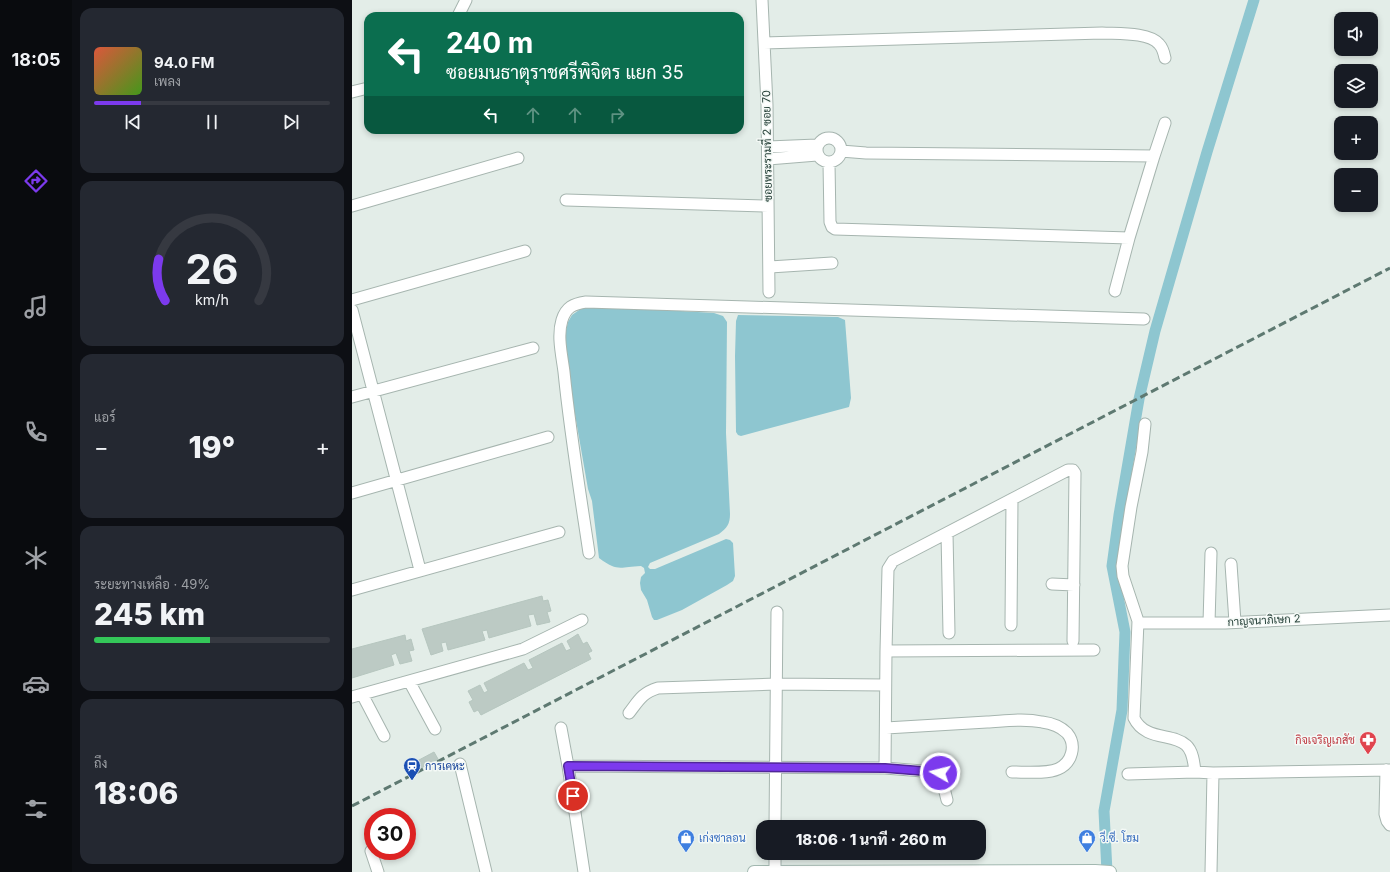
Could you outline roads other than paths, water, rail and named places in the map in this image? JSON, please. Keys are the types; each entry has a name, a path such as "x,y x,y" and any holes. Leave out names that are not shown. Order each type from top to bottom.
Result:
{"street":[{"path":"460,12 466,0"},
{"name":"ซอยพระรามที่ 2 ซอย 70","path":"762,0 768,147 769,292"},
{"path":"764,43 1094,33 1122,34 1151,38 1158,43 1165,58"},
{"path":"352,92 364,89"},
{"path":"1115,291 1129,238 1164,123"},
{"path":"830,138 834,139 839,144 841,151 839,158 836,161 829,163 822,161 817,150 822,140 830,138"},
{"path":"768,147 817,150"},
{"path":"768,159 817,150"},
{"path":"841,151 866,153 1154,156"},
{"path":"352,206 518,158"},
{"path":"829,163 830,222 832,227 835,229 1129,238"},
{"path":"566,200 768,206"},
{"path":"352,300 525,251"},
{"path":"770,267 832,263"},
{"path":"589,553 560,338 560,327 562,320 566,310 573,304 594,302 1144,319"},
{"path":"352,310 420,570"},
{"path":"352,396 533,348"},
{"path":"1145,424 1142,452 1131,507 1122,566 1123,576 1137,616 1138,624 1134,718 1142,728 1152,734 1177,741 1187,746 1195,772"},
{"path":"352,492 548,437"},
{"path":"885,768 885,685 888,569 893,561 1068,470 1072,470 1075,473 1073,641"},
{"path":"1011,625 1012,499"},
{"path":"352,590 559,532"},
{"path":"947,533 949,633"},
{"path":"1209,623 1212,554"},
{"path":"1231,564 1234,622"},
{"path":"1052,584 1074,585"},
{"path":"775,820 777,612"},
{"name":"กาญจนาภิเษก 2","path":"1138,624 1209,623 1390,614"},
{"path":"384,736 357,695 523,649 582,620"},
{"path":"886,652 1094,650"},
{"path":"409,681 435,729"},
{"path":"629,713 641,696 658,688 776,684 885,685"},
{"path":"886,728 1026,720 1049,723 1057,726 1067,734 1073,751 1072,755 1064,766 1052,771 1012,772"},
{"path":"561,728 584,872"},
{"path":"460,764 486,872"},
{"path":"568,766 885,768 935,772 940,773 946,800"},
{"path":"1128,774 1388,770 1385,814 1390,825"},
{"path":"1211,872 1213,773"},
{"path":"374,860 378,872"},
{"path":"775,860 775,872"},
{"path":"754,872 1110,872"}],"water":[{"path":"597,306 714,313 723,316 727,322 726,433 730,514 729,523 719,534 650,563 648,567 650,569 655,569 726,539 733,543 735,576 733,581 727,585 682,610 657,620 654,620 652,617 647,600 641,590 640,583 641,577 645,573 644,568 641,566 619,568 610,565 599,558 592,501 588,489 573,403 565,334 568,322 572,315 582,308"},
{"path":"738,315 838,317 845,320 851,398 849,407 741,436 738,435 736,432 735,356 736,321"}],"waterway":[{"path":"1107,872 1104,811 1122,710 1125,632 1112,566 1119,515 1139,399 1155,331 1207,152 1254,0"}],"railway":[{"path":"352,806 1390,268"}],"place":[{"name":"กิจเจริญเภสัช","path":"1368,755"},
{"name":"การเคหะ","path":"412,781"},
{"name":"เก่งซาลอน","path":"686,853"},
{"name":"วี.ซี. โฮม","path":"1087,853"}]}
